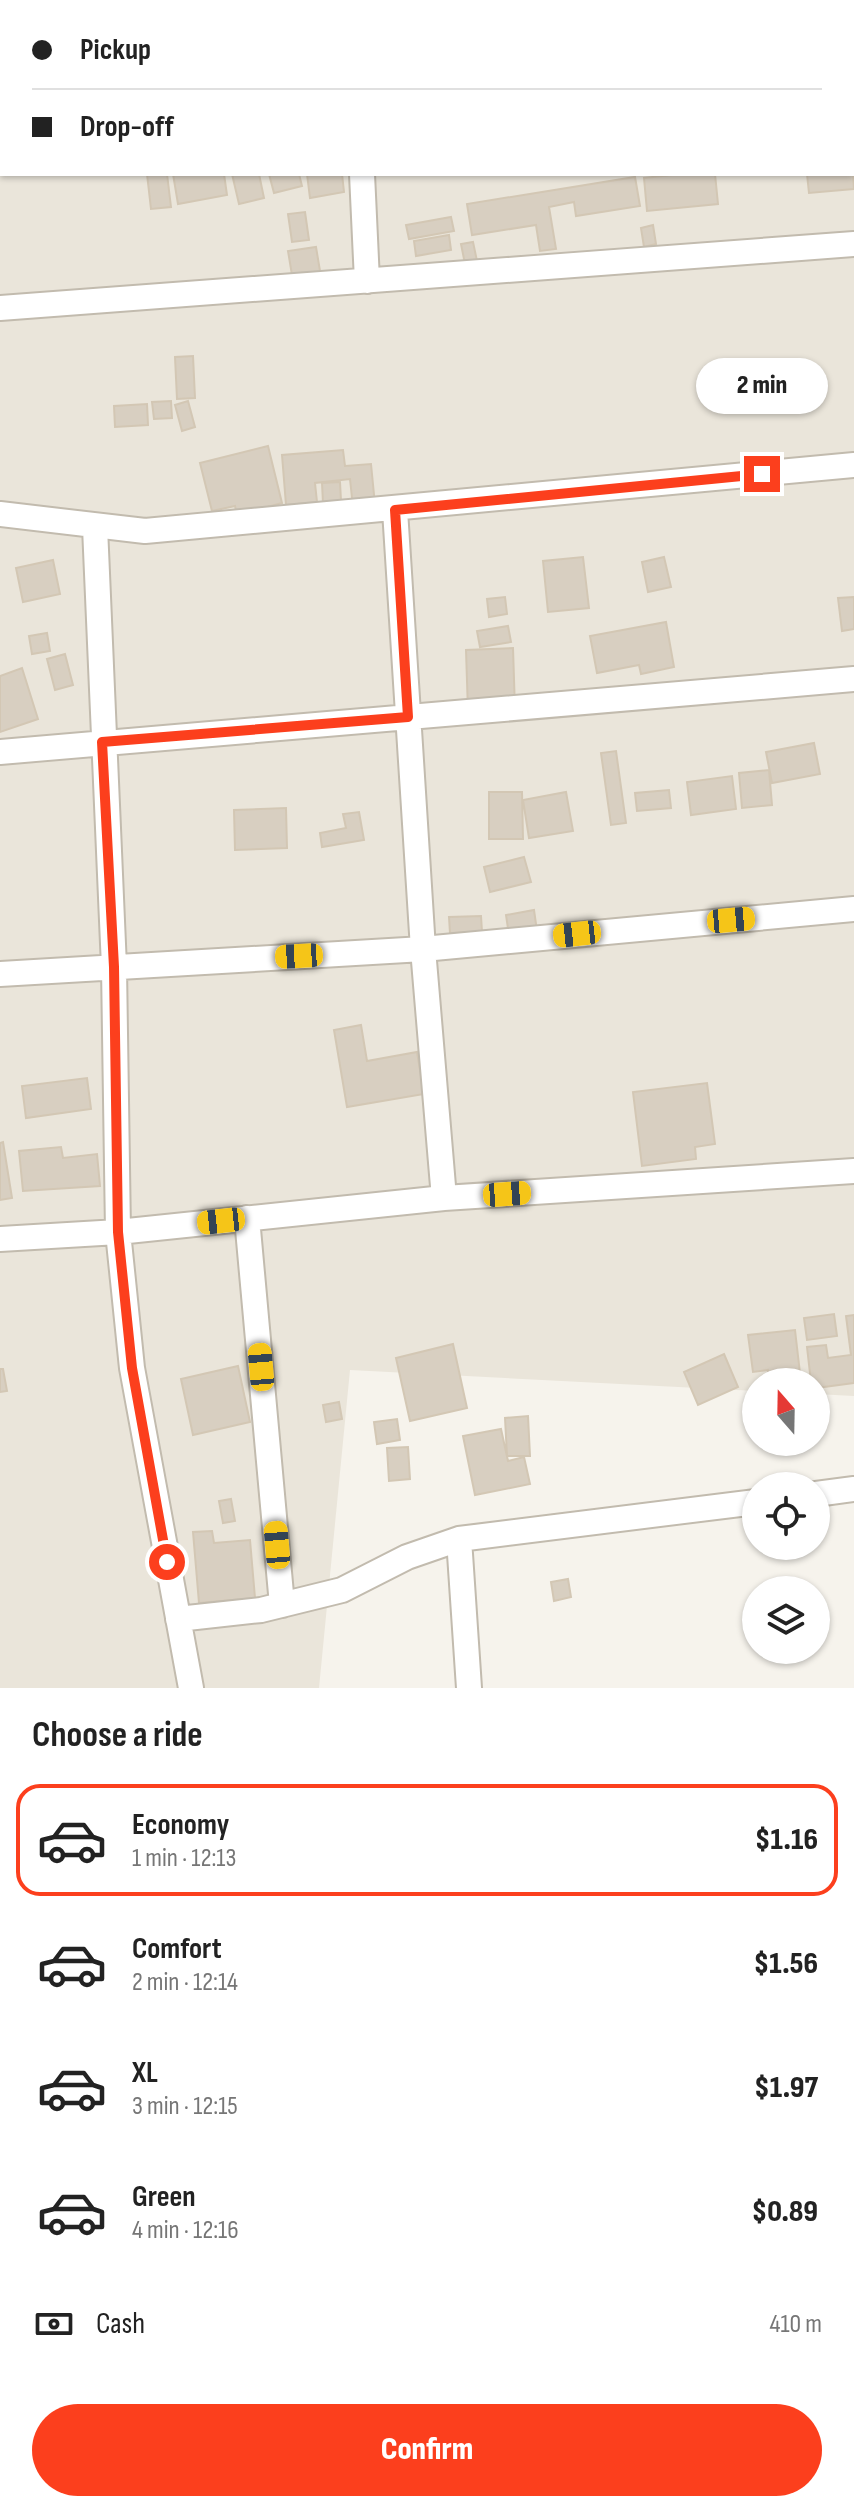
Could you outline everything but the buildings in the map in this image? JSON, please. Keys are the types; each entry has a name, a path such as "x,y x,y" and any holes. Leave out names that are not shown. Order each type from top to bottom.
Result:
{"street":[{"path":"362,176 367,281"},
{"path":"0,308 854,244"},
{"path":"0,514 145,531 854,465"},
{"path":"395,510 423,949 444,1198"},
{"path":"95,527 114,967 118,1232 132,1368 191,1688"},
{"path":"0,752 854,679"},
{"path":"0,974 423,949 854,909"},
{"path":"0,1239 118,1232 444,1198 854,1171"},
{"path":"247,1218 282,1605"},
{"path":"830,1492 854,1489"},
{"path":"178,1619 282,1605 342,1590 407,1557 459,1539 742,1504"},
{"path":"459,1539 469,1688"}],"shaded area":[{"path":"0,176 854,176 854,1396 830,1395 830,1368 742,1368 742,1390 350,1370 319,1688 0,1688"}],"route":[{"path":"167,1562 132,1368 118,1232 114,967 102,742 408,717 395,510 762,474"}]}
